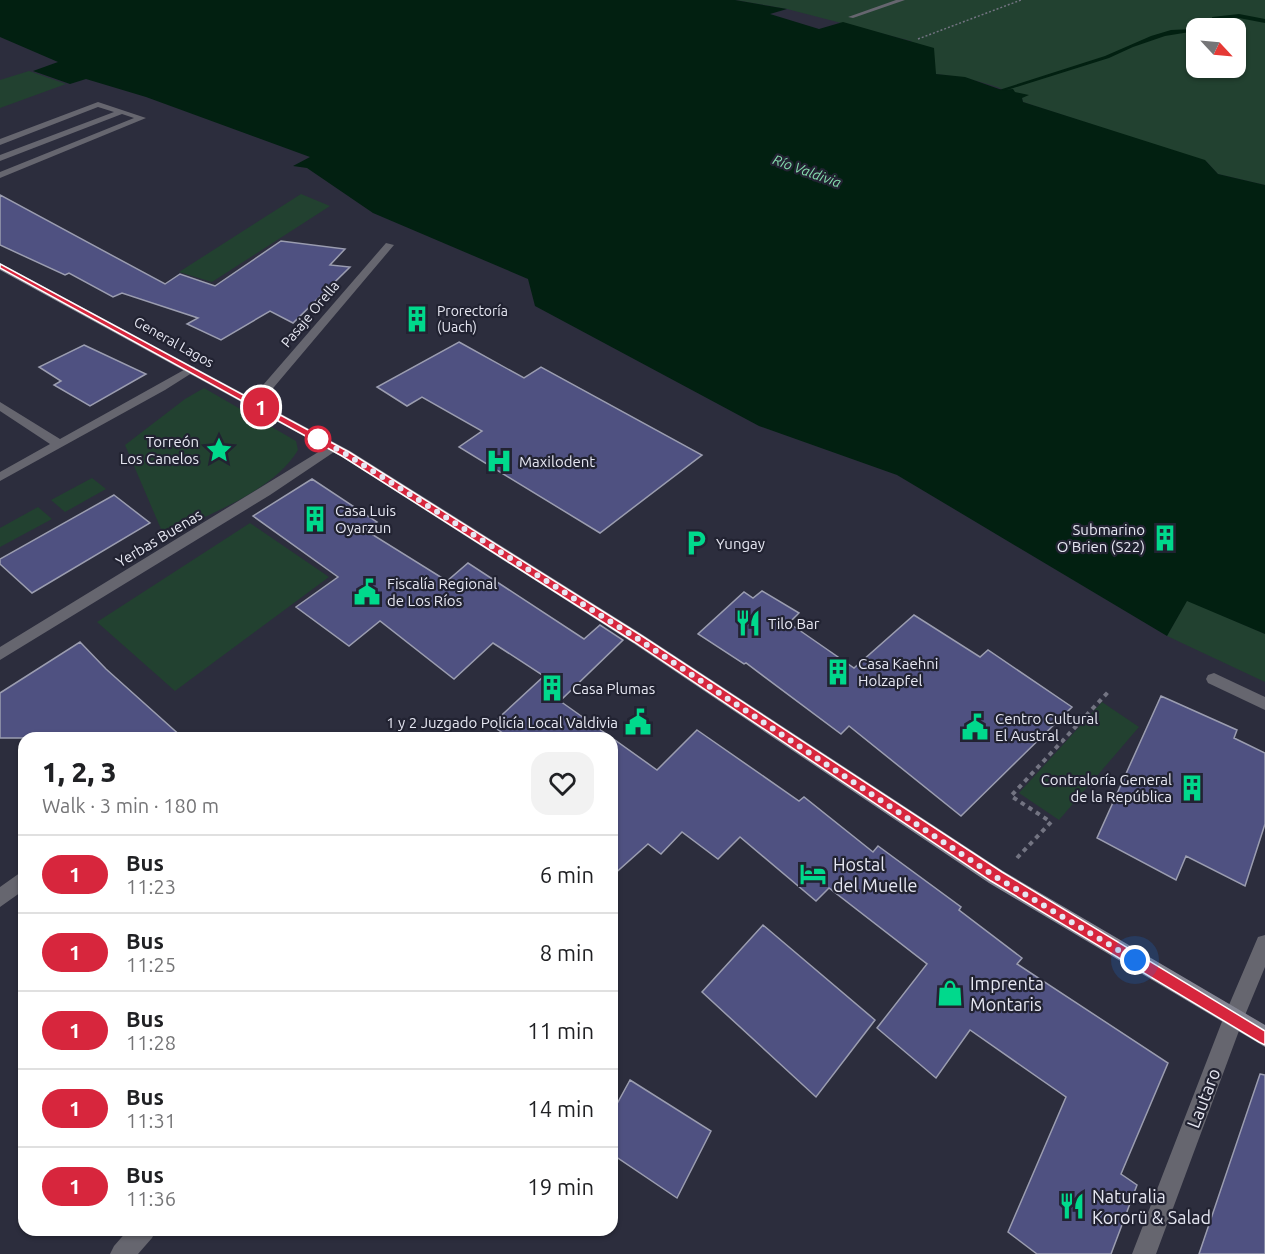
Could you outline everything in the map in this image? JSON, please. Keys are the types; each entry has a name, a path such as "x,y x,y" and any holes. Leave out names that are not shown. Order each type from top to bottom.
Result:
{"main road":[{"name":"General Lagos","path":"0,266 333,447"},
{"path":"333,447 638,639 996,877 1265,1037"}],"street":[{"path":"851,17 902,0"},
{"path":"0,142 98,104 142,118 0,175"},
{"path":"0,158 121,111"},
{"name":"Pasaje Orella","path":"254,403 389,244"},
{"path":"0,477 191,369"},
{"path":"0,406 59,444"},
{"name":"Yerbas Buenas","path":"0,654 265,492 333,447"},
{"path":"1214,679 1265,704"},
{"path":"0,898 18,884"},
{"name":"Lautaro","path":"1144,1254 1233,1019 1265,944"},
{"path":"122,1254 138,1236"}],"path":[{"path":"918,39 1021,0"},
{"path":"1024,851 1051,822 1011,796 1110,690"}],"shaded area":[{"path":"736,0 1265,0 1265,185 1218,174 1207,162 1023,102 1022,98 991,85 936,74 911,41 787,9"},
{"path":"29,71 66,84 0,108 0,80"},
{"path":"301,194 330,206 212,282 179,272"},
{"name":"Torreón Los Canelos","path":"204,388 296,441 298,450 287,465 256,490 164,536 125,445 185,399"},
{"path":"92,478 106,489 65,512 51,500"},
{"path":"38,507 52,519 0,547 0,528"},
{"path":"250,523 329,577 175,691 97,622"},
{"path":"1187,600 1265,634 1265,682 1167,636"},
{"path":"1102,702 1139,727 1059,820 1019,793"}],"water":[{"name":"Río Valdivia","path":"0,0 735,0 787,9 770,14 819,29 843,22 934,48 936,74 965,77 1002,90 1013,89 1015,92 1029,95 1022,98 1023,102 1205,160 1218,174 1265,185 1265,634 1187,601 1167,636 897,475 759,426 535,306 528,279 373,213 307,168 293,166 310,157 146,97 86,79 70,84 33,71 58,62 0,37"}],"building":[{"path":"0,195 165,284 180,274 215,286 281,241 345,249 330,265 350,267 293,323 270,311 221,340 187,324 198,318 122,293 113,297 69,273 65,275 0,245"},
{"path":"459,342 524,378 541,367 702,455 600,533 459,447 482,431 422,397 407,406 377,387"},
{"path":"84,345 146,374 90,406 54,385 61,381 39,367"},
{"path":"312,479 377,522 365,530 447,581 468,563 584,639 600,625 623,640 560,701 604,732 501,732 491,725 544,676 493,643 454,679 380,621 349,646 296,607 338,577 253,516"},
{"path":"114,495 150,523 32,593 0,564 0,559"},
{"path":"762,591 799,613 789,623 854,668 914,615 980,657 988,650 1072,707 961,816 849,726 841,734 746,663 744,664 698,634 744,592 753,598"},
{"path":"80,642 106,669 176,732 18,732 18,738 0,738 0,693"},
{"name":"Contraloría General de la República","path":"1161,696 1237,730 1234,738 1265,753 1265,824 1245,886 1186,856 1176,880 1097,838"},
{"path":"697,730 799,801 804,797 873,852 878,846 961,907 959,910 1022,958 1017,964 1168,1063 1121,1174 1137,1185 1111,1254 1037,1254 1008,1232 1066,1097 970,1030 936,1078 877,1028 927,964 829,888 816,901 740,837 718,859 682,832 661,854 648,844 618,871 618,742 657,770"},
{"path":"763,925 875,1020 816,1097 702,992"},
{"path":"1260,1074 1265,1075 1265,1254 1199,1254"},
{"path":"630,1080 711,1131 677,1198 618,1158 618,1102"}],"waterway":[{"path":"1214,18 1239,16 1265,21"},
{"path":"1002,90 1107,57 1163,34 1186,31"}],"bus line":[{"name":"1","path":"0,266 346,454 638,639 996,877 1265,1037"}],"place":[{"name":"Prorectoría (Uach)","path":"417,319"},
{"name":"Torreón Los Canelos","path":"219,450"},
{"name":"Maxilodent","path":"499,461"},
{"name":"Casa Luis Oyarzun","path":"315,519"},
{"name":"Submarino O'Brien (S22)","path":"1165,538"},
{"name":"Yungay","path":"696,543"},
{"name":"Fiscalía Regional de Los Ríos","path":"367,592"},
{"name":"Tilo Bar","path":"748,623"},
{"name":"Casa Kaehni Holzapfel","path":"838,672"},
{"name":"Casa Plumas","path":"552,688"},
{"name":"1 y 2 Juzgado Policía Local Valdivia","path":"638,722"},
{"name":"Centro Cultural El Austral","path":"975,727"},
{"name":"Contraloría General de la República","path":"1192,788"},
{"name":"Hostal del Muelle","path":"813,874"},
{"name":"Imprenta Montaris","path":"950,993"},
{"name":"Naturalia Kororü & Salad","path":"1072,1206"}],"route":[{"path":"318,439 313,436 346,454 638,639 996,877 1135,960"}]}
